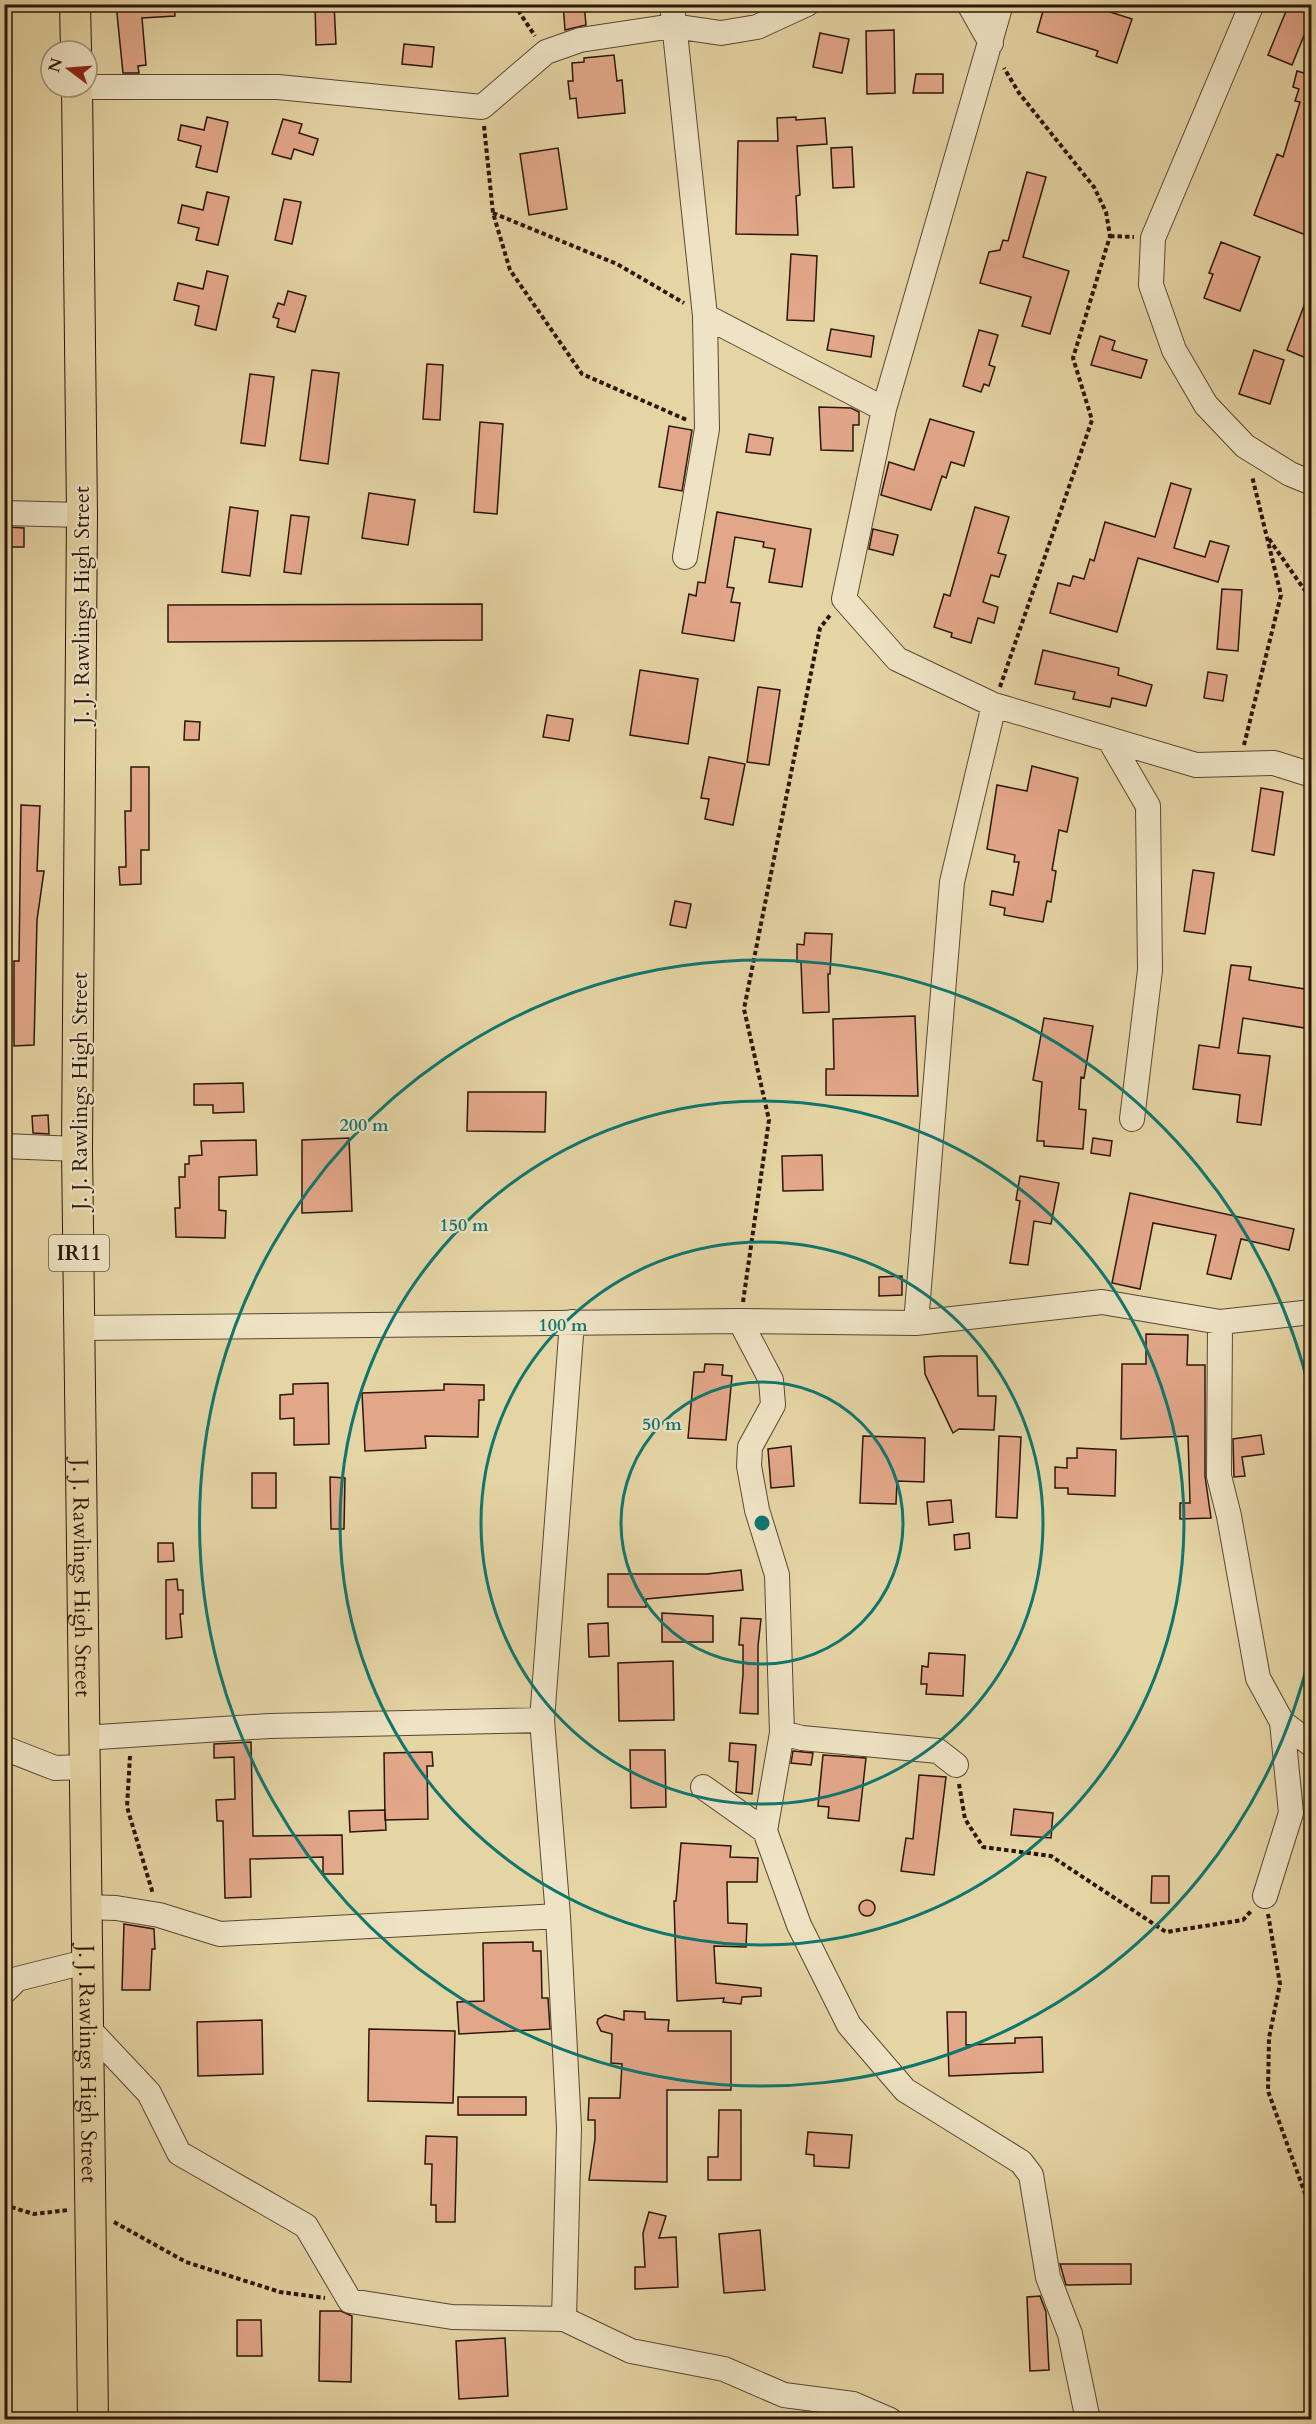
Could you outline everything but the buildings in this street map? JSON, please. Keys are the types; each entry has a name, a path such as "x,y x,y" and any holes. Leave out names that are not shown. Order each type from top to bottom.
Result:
{"main road":[{"path":"75,4 76,39"},
{"name":"J. J. Rawlings High Street","path":"77,99 82,515 77,1149 85,1962 93,2420"}],"street":[{"path":"99,87 278,87 482,107 546,52 580,39 673,15 721,33 757,27 807,4"},
{"path":"969,4 991,43"},
{"path":"1001,4 884,409 844,599 897,659 994,705 1196,765 1274,763 1311,775"},
{"path":"1251,4 1153,238 1151,285 1174,350 1206,405 1245,446 1290,474 1311,483"},
{"path":"673,15 705,316 707,429 685,557"},
{"path":"705,316 884,409"},
{"path":"4,513 82,515"},
{"path":"916,1323 952,882 994,705"},
{"path":"1109,739 1148,806 1150,970 1132,1119"},
{"path":"4,1146 77,1149"},
{"path":"80,1328 572,1322 916,1323 1102,1302 1220,1322 1311,1312"},
{"path":"740,1321 771,1380 773,1405 750,1446 749,1466 757,1510 777,1575 782,1733 765,1831 799,1925 849,2025 906,2090 1021,2162 1031,2175 1048,2277 1070,2334 1088,2420"},
{"path":"564,2319 569,2128 558,1916 542,1720 572,1322"},
{"path":"1220,1322 1219,1476 1229,1516 1258,1678 1282,1722 1291,1813 1265,1896"},
{"path":"83,1738 131,1733 269,1726 542,1720"},
{"path":"1282,1722 1311,1745"},
{"path":"782,1733 802,1738 938,1751 956,1765"},
{"path":"4,1748 55,1767 83,1767"},
{"path":"703,1787 765,1831"},
{"path":"85,1907 116,1908 159,1915 220,1934 558,1916"},
{"path":"4,1992 17,1979 85,1962"},
{"path":"86,2026 149,2093 179,2153 306,2226 350,2301 452,2317 564,2319 631,2351 724,2369 784,2395 853,2404 890,2420"}],"path":[{"path":"514,4 546,52"},
{"path":"991,43 1018,93 1094,187 1106,212 1110,236 1073,358 1092,420 1025,608 994,705"},
{"path":"482,107 493,213 510,270 582,374 707,429"},
{"path":"493,213 617,264 705,316"},
{"path":"1239,764 1281,595 1245,446"},
{"path":"1267,536 1306,592 1311,612"},
{"path":"740,1321 769,1120 744,1009 819,628 844,599"},
{"path":"131,1733 127,1807 159,1915"},
{"path":"956,1765 965,1819 983,1847 1051,1856 1166,1932 1243,1920 1265,1896"},
{"path":"1265,1896 1280,1984 1269,2038 1268,2091 1311,2213"},
{"path":"4,2205 34,2214 89,2208 186,2262 280,2292 350,2301"}]}
